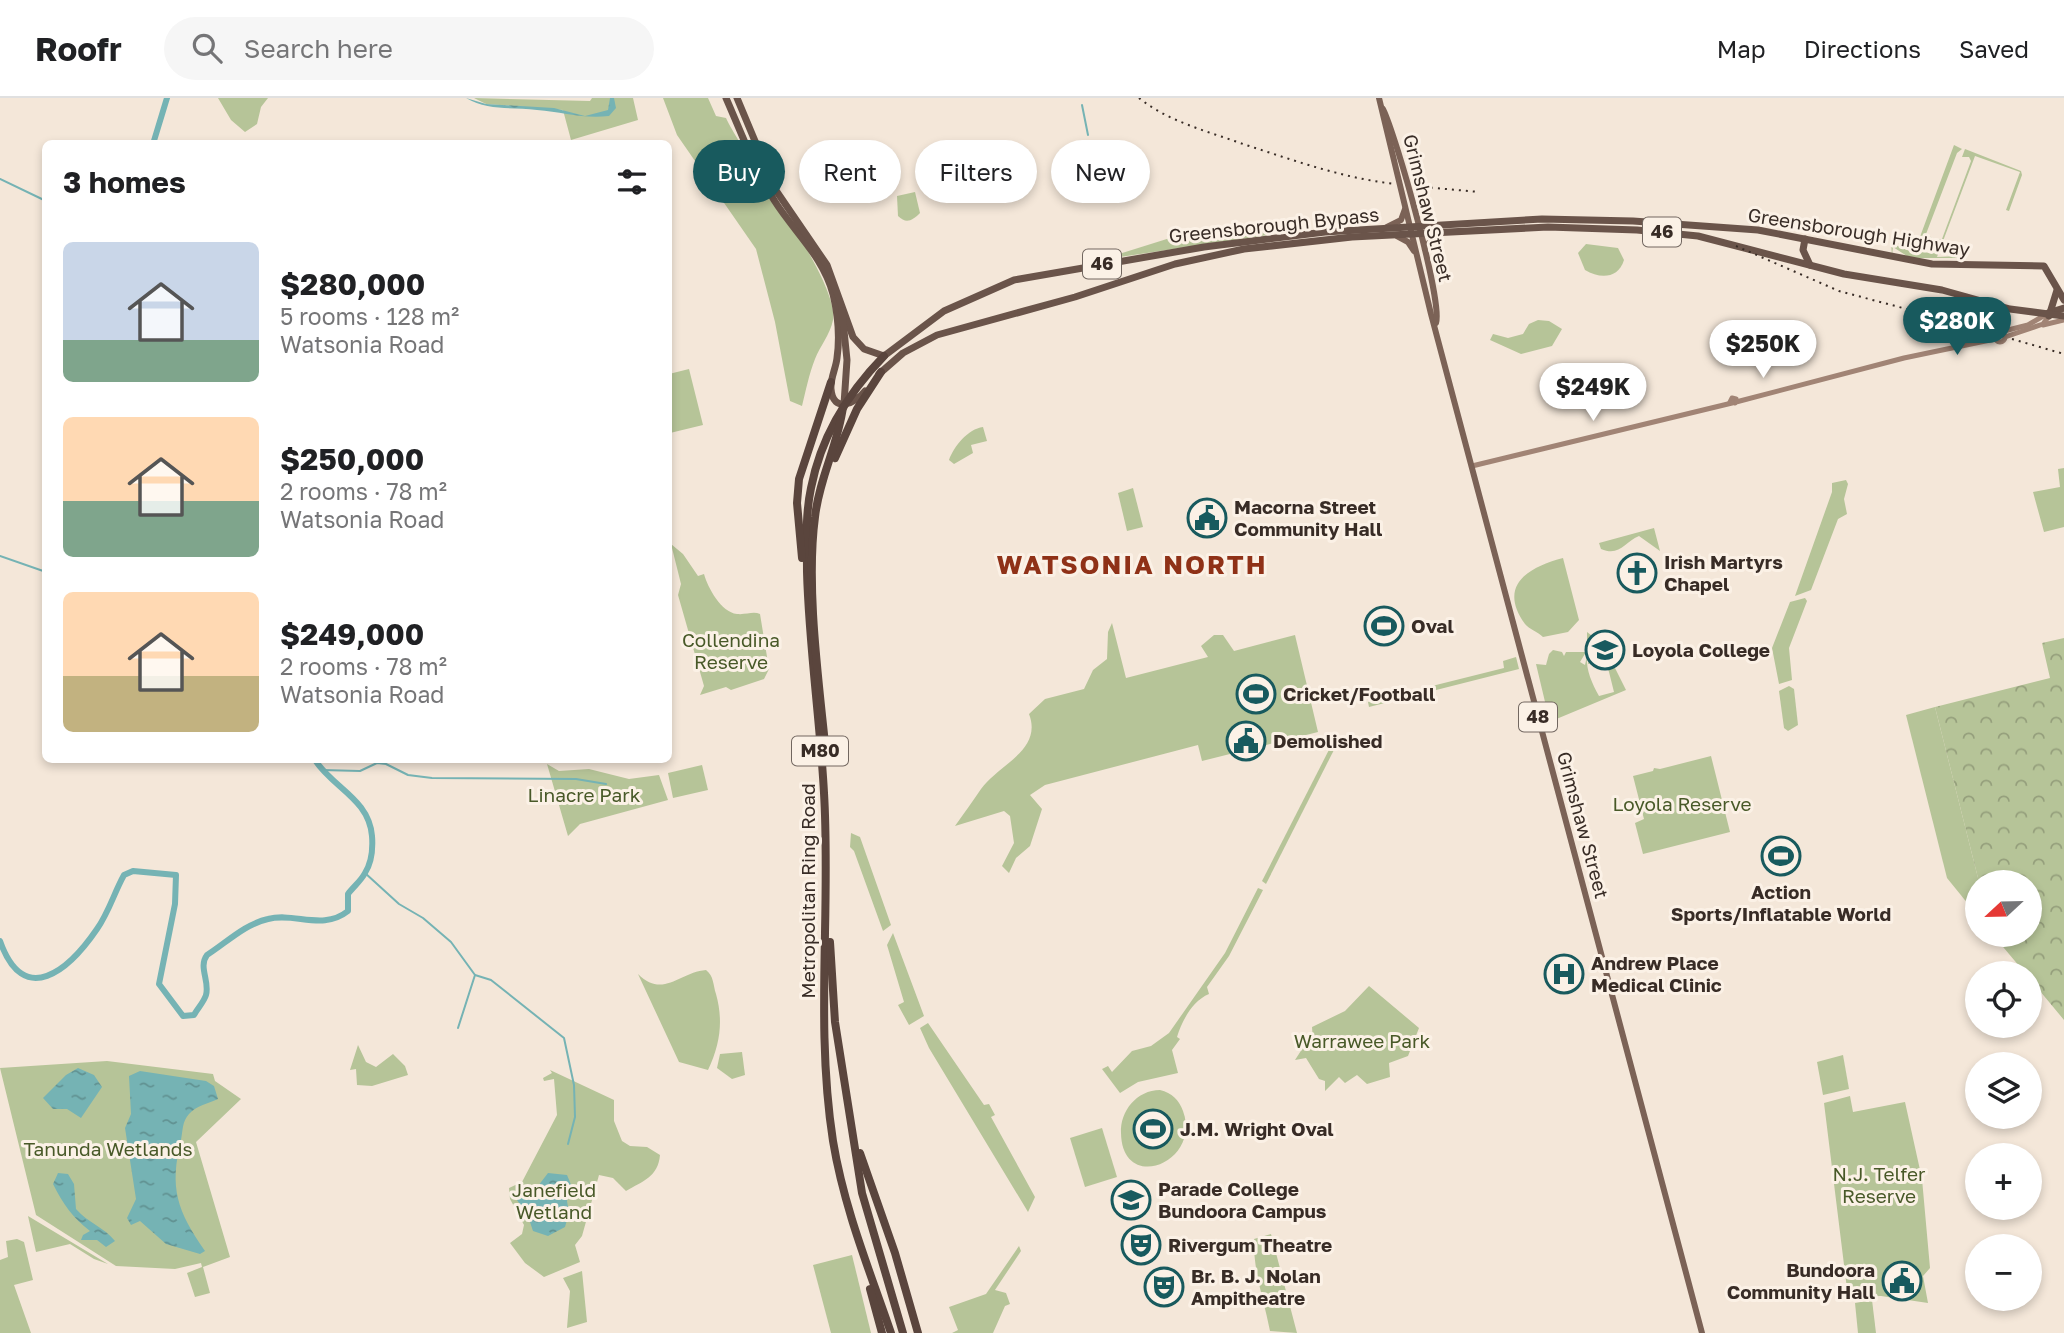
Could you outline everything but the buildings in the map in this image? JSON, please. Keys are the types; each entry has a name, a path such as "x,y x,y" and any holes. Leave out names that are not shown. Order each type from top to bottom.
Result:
{"highway":[{"path":"726,98 768,190 811,247 828,280 839,335 831,382 805,453 797,491 808,603"},
{"path":"737,98 775,189 824,258 855,341 868,351 884,356"},
{"name":"Greensborough Highway","path":"1416,230 1437,225 1542,219 1599,219 1758,230 1932,264 2044,266 2064,300"},
{"name":"Greensborough Highway","path":"1416,230 1444,232 1548,227 1637,229 1698,236 1810,265 1897,284 1942,290 1984,303 2064,318"},
{"name":"Greensborough Bypass","path":"884,356 944,311 984,291 1022,278 1303,234 1382,228 1416,230"},
{"name":"Greensborough Bypass","path":"843,405 856,402 881,372 903,353 930,338 1089,293 1194,259 1276,244 1397,236 1416,230"},
{"path":"1805,239 1803,250 1810,265"},
{"path":"2048,314 2057,290"},
{"name":"Metropolitan Ring Road","path":"838,293 847,351 843,405 817,503 813,539 817,662 830,810 831,979 852,1126 869,1220 903,1333"},
{"path":"2048,314 2064,308"},
{"name":"Metropolitan Ring Road","path":"884,356 843,405 828,432 811,488 806,532 808,603 824,794 828,1089 834,1143 853,1226 891,1333"},
{"name":"M80","path":"814,579 819,513 828,474 851,420 881,372"},
{"path":"831,382 833,397 843,405"},
{"path":"852,1126 895,1253 918,1333"},
{"path":"853,1226 882,1333"}],"main road":[{"name":"Grimshaw Street","path":"1380,100 1409,208 1425,250 1436,323 1472,466 1702,1333"},
{"path":"1382,228 1399,221 1409,208 1423,220 1437,225"},
{"name":"Grimshaw Street","path":"1416,230 1419,262 1434,311"},
{"path":"1425,250 1431,239 1444,232"},
{"path":"1397,236 1409,243 1419,262"},
{"path":"2028,327 2032,318 2029,312"},
{"path":"2028,327 2048,314"},
{"path":"2039,326 2048,314"},
{"path":"1472,466 2064,318"}],"green space":[{"path":"218,98 268,98 261,107 257,124 245,132 231,120"},
{"path":"474,98 590,101 592,98 633,98 638,120 571,140 563,110 486,104"},
{"path":"663,98 708,98 716,116 726,118 739,140 693,140 693,158 677,135"},
{"path":"1954,145 1962,149 1957,153 1926,234 1932,238 1925,252 1932,254 1934,239 1942,239 1971,161 1969,157 1962,157 1965,149 2021,171 2022,175 2009,211 2006,210 2020,172 1975,156 1937,257 1959,258 1910,258 1893,247 1892,256 1891,243 1914,253"},
{"path":"915,192 915,203 918,203 920,213 912,220 906,221 898,216 897,203 901,203 901,195"},
{"path":"724,203 778,203 807,249 831,302 833,320 830,331 817,354 802,406 790,401 775,322 756,249"},
{"path":"1251,226 1268,235 1120,257 1119,254 1170,238"},
{"path":"1586,244 1618,248 1624,260 1621,266 1608,276 1585,270 1578,253"},
{"path":"1538,320 1549,321 1562,329 1552,346 1521,354 1490,340 1493,334 1508,338 1523,334 1529,324"},
{"path":"689,369 703,425 672,433 672,373"},
{"path":"983,427 987,441 971,445 973,453 954,464 949,460 962,439 977,428"},
{"path":"2064,468 2064,527 2044,532 2033,492 2060,487 2058,469"},
{"path":"1846,480 1848,484 1844,499 1847,514 1838,519 1811,590 1795,596 1832,492 1832,483"},
{"path":"1133,488 1143,527 1127,531 1118,493"},
{"path":"1654,528 1660,551 1639,536 1613,551 1601,549 1599,543"},
{"name":"Collendina Reserve","path":"672,545 683,554 698,576 704,574 712,592 726,609 737,614 760,614 769,669 764,679 731,690 726,687 700,695 704,686 678,595 681,584"},
{"path":"1563,558 1579,620 1568,632 1543,637 1527,626 1517,610 1514,598 1516,588 1529,573"},
{"path":"1805,598 1807,601 1789,648 1792,680 1779,684 1772,648 1790,602"},
{"name":"Oval","path":"1384,609 1396,614 1401,626 1396,638 1384,643 1372,638 1367,626 1372,614"},
{"path":"1112,623 1126,678 1208,657 1201,646 1214,635 1223,635 1234,651 1295,635 1318,732 1202,761 1198,745 1045,785 1030,795 1042,809 1030,846 1016,858 1009,873 1002,866 1014,843 1010,816 1004,811 955,826 981,789 1017,756 1030,738 1032,727 1029,714 1045,699 1084,689 1093,670 1107,659 1108,632"},
{"path":"1587,632 1600,642 1597,646 1602,645 1614,652 1612,659 1606,657 1611,660 1626,690 1554,720 1546,706 1536,664 1546,665 1553,650 1562,652 1564,656 1566,652 1586,652 1580,662 1585,665 1587,656 1587,661 1589,672 1592,682 1599,696 1614,692 1606,660 1588,664 1588,653 1603,655 1588,651 1591,648 1587,644"},
{"path":"2064,638 2064,1020 2042,993 2042,961 2015,961 2003,947 2042,947 2042,870 1976,870 1935,707 2050,678 2042,643"},
{"path":"1516,657 1519,669 1369,707 1368,702 1504,668 1503,661"},
{"path":"1789,686 1794,689 1798,725 1788,731 1784,728 1779,691"},
{"path":"1935,707 1976,870 1965,870 1965,900 1947,878 1906,715"},
{"path":"1335,738 1339,740 1266,884 1262,881"},
{"name":"Loyola Reserve","path":"1711,756 1730,832 1643,854 1635,823 1644,819 1633,776 1653,771 1654,768 1660,769"},
{"name":"Linacre Park","path":"547,764 559,771 589,769 629,779 659,775 668,800 580,824 568,836"},
{"path":"702,765 708,790 673,798 668,773"},
{"path":"851,833 860,837 891,925 883,931 854,851 850,847"},
{"path":"1258,888 1263,890 1229,956 1207,987 1209,994 1193,1006 1182,1025 1177,1037 1180,1039 1172,1050 1178,1073 1138,1082 1120,1093 1102,1069 1108,1066 1112,1072 1132,1051 1151,1046 1169,1033 1225,953"},
{"path":"893,933 924,1016 909,1025 898,1005 904,1002 887,945"},
{"path":"706,970 713,981 720,1022 716,1050 708,1070 679,1062 638,974 647,981 664,984"},
{"name":"Warrawee Park","path":"1369,986 1419,1028 1408,1056 1389,1063 1390,1077 1367,1084 1357,1075 1345,1083 1339,1077 1325,1091 1325,1081 1319,1079 1306,1058 1295,1060 1306,1043 1313,1041 1312,1027 1345,1011"},
{"path":"928,1023 984,1105 989,1104 995,1115 991,1117 1035,1197 1028,1212 929,1048 920,1028"},
{"path":"358,1045 366,1062 376,1067 393,1054 405,1066 408,1075 372,1086 357,1085 356,1069 350,1070"},
{"path":"742,1052 745,1075 732,1079 717,1068 720,1054"},
{"path":"1843,1055 1849,1089 1823,1095 1817,1062"},
{"name":"Tanunda Wetlands","path":"107,1061 213,1074 215,1081 241,1099 196,1142 230,1257 203,1267 210,1293 195,1297 187,1273 202,1267 201,1263 175,1269 116,1266 36,1215 0,1068"},
{"name":"Janefield Wetland","path":"550,1070 614,1100 614,1121 622,1141 630,1146 647,1147 660,1155 653,1173 626,1191 613,1178 599,1175 582,1236 575,1245 580,1262 544,1277 525,1263 510,1243 522,1234 524,1225 510,1199 509,1188 522,1182 557,1115 554,1079 544,1081 543,1078 552,1073"},
{"name":"J.M. Wright Oval","path":"1160,1090 1171,1095 1179,1104 1186,1129 1181,1145 1172,1157 1160,1164 1146,1167 1134,1163 1125,1152 1121,1125 1127,1110 1137,1098"},
{"name":"N.J. Telfer Reserve","path":"1850,1096 1853,1112 1905,1102 1922,1179 1930,1268 1923,1276 1928,1303 1881,1296 1848,1297 1824,1103"},
{"path":"1102,1128 1117,1177 1085,1187 1070,1138"},
{"path":"28,1216 108,1264 70,1244 36,1252"},
{"path":"1271,1234 1297,1333 1270,1331 1257,1274 1254,1239"},
{"path":"17,1239 24,1242 33,1280 14,1285 31,1333 0,1333 0,1260 8,1257 6,1241"},
{"path":"1019,1246 1021,1251 995,1290 1006,1293 1010,1304 1005,1306 993,1333 952,1333 958,1330 949,1307 986,1294"},
{"path":"852,1255 871,1333 831,1333 813,1265"},
{"path":"582,1271 587,1322 567,1328 570,1291 563,1278"},
{"path":"1872,1300 1876,1333 1858,1333 1855,1303"}],"water":[{"path":"466,98 486,104 554,108 585,116 608,110 610,98 614,98 616,108 609,116 590,117 492,107"},
{"path":"78,1068 94,1075 102,1087 81,1118 67,1109 53,1109 43,1098 66,1075"},
{"path":"140,1071 206,1081 214,1086 218,1099 195,1109 185,1120 177,1157 178,1198 188,1224 205,1251 200,1254 166,1244 140,1221 131,1225 127,1218 136,1199 125,1128 131,1114 129,1076"},
{"path":"58,1173 68,1174 74,1184 76,1209 115,1241 106,1247 97,1240 81,1240 83,1235 90,1231 73,1216 53,1184"},
{"path":"548,1173 567,1175 572,1187 567,1201 569,1213 565,1227 548,1236 533,1231 528,1216 517,1200 521,1190 538,1186"}],"waterway":[{"path":"154,140 167,98"},
{"path":"1082,105 1088,135"},
{"path":"0,179 42,199"},
{"path":"0,556 42,571"},
{"path":"0,941 10,962 21,974 34,978 47,976 60,969 86,944 105,916 124,875 133,871 176,875 175,904 159,984 183,1016 194,1015 206,995 204,964 207,955 236,934 268,919 278,917 329,920 348,911 348,894 363,876 371,860 369,823 357,803 317,763"},
{"path":"322,770 360,771 377,763 386,764 408,775 432,778 576,779 606,784"},
{"path":"365,873 399,904 423,918 451,942 475,975 491,980 564,1038 574,1085 575,1117 568,1144"},
{"path":"458,1028 475,975"}],"railway":[{"path":"1139,98 1176,120 1243,144 1337,173 1395,184"},
{"path":"1424,187 1479,192"},
{"path":"1736,246 1839,291 1989,331"},
{"path":"2012,339 2064,354"}],"place":[{"name":"Macorna Street Community Hall","path":"1207,518"},
{"name":"Irish Martyrs Chapel","path":"1637,573"},
{"name":"Oval","path":"1384,626"},
{"name":"Loyola College","path":"1605,650"},
{"name":"Cricket/Football","path":"1256,694"},
{"name":"Demolished","path":"1246,741"},
{"name":"Action Sports/Inflatable World","path":"1781,856"},
{"name":"Andrew Place Medical Clinic","path":"1564,974"},
{"name":"J.M. Wright Oval","path":"1153,1129"},
{"name":"Parade College Bundoora Campus","path":"1131,1200"},
{"name":"Rivergum Theatre","path":"1141,1245"},
{"name":"Bundoora Community Hall","path":"1902,1281"},
{"name":"Br. B. J. Nolan Ampitheatre","path":"1164,1287"}],"district":[{"name":"WATSONIA NORTH","path":"1132,565"}]}
